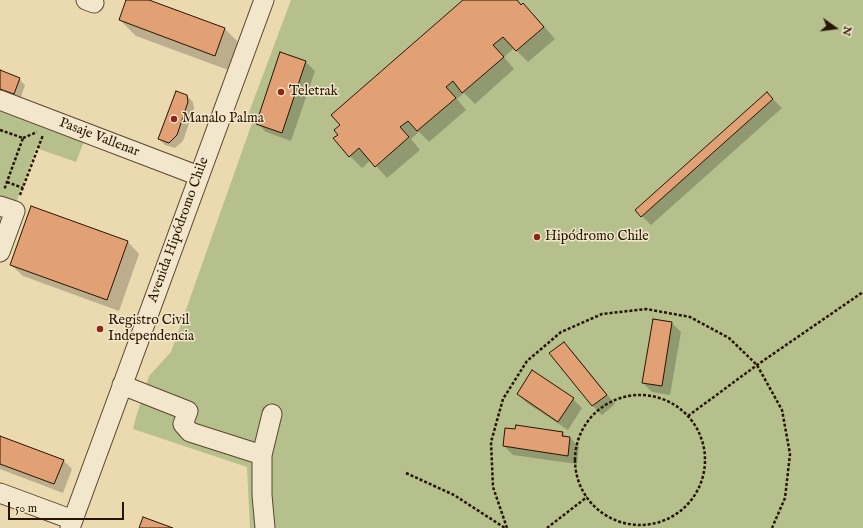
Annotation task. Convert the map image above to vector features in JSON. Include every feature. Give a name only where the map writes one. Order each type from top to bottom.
[{"type":"street","name":"Avenida Hipódromo Chile","points":[[71,524],[264,0]]},
{"type":"street","name":"Pasaje Vallenar","points":[[0,100],[47,124],[199,176]]},
{"type":"street","points":[[0,252],[8,208]]},
{"type":"street","points":[[122,386],[188,411],[183,424],[190,432],[262,455]]},
{"type":"street","points":[[265,528],[262,495],[262,455],[272,414]]},
{"type":"street","points":[[0,494],[71,524]]},
{"type":"path","points":[[0,189],[4,190],[23,138],[47,124]]},
{"type":"path","points":[[8,208],[23,188],[47,124]]},
{"type":"path","points":[[0,130],[23,138]]},
{"type":"path","points":[[7,182],[23,188]]},
{"type":"path","points":[[688,416],[757,365],[863,292]]},
{"type":"path","points":[[506,528],[492,487],[491,442],[503,399],[527,361],[561,332],[602,314],[646,309],[690,318],[729,338],[757,365],[782,410],[790,454],[785,498],[772,528]]},
{"type":"path","points":[[643,394],[662,398],[679,407],[693,420],[702,438],[706,457],[704,476],[696,494],[683,509],[667,520],[648,525],[628,524],[610,518],[594,506],[587,497],[582,490],[576,472],[575,452],[580,433],[591,417],[606,404],[624,396],[643,394]]},
{"type":"path","points":[[406,473],[454,495],[506,528]]},
{"type":"path","points":[[547,528],[587,497]]},
{"type":"green space","name":"Hipódromo Chile","points":[[291,0],[863,0],[863,528],[250,528],[247,467],[133,429],[149,376],[171,352],[252,123],[248,115]]},
{"type":"green space","points":[[0,107],[85,139],[76,162],[36,148],[0,247]]},
{"type":"building","points":[[126,0],[149,0],[225,28],[215,56],[119,20]]},
{"type":"building","points":[[463,0],[517,0],[521,5],[523,3],[544,27],[516,51],[503,37],[493,45],[504,57],[462,93],[453,81],[446,87],[456,98],[417,131],[408,121],[400,127],[409,137],[375,167],[359,148],[349,157],[333,138],[338,135],[334,130],[340,125],[331,115]]},
{"type":"building","name":"Teletrak","points":[[280,52],[306,61],[282,133],[256,124]]},
{"type":"building","points":[[0,70],[20,78],[14,94],[0,89]]},
{"type":"building","name":"Manalo Palma","points":[[176,91],[187,95],[188,102],[177,135],[169,143],[158,139]]},
{"type":"building","points":[[767,92],[773,99],[641,217],[635,210]]},
{"type":"building","points":[[31,206],[128,241],[107,300],[10,265]]},
{"type":"building","points":[[653,319],[672,322],[662,386],[642,383]]},
{"type":"building","points":[[564,342],[607,395],[592,406],[549,353]]},
{"type":"building","points":[[532,370],[574,398],[558,422],[517,394]]},
{"type":"building","points":[[516,425],[563,432],[562,436],[570,437],[568,456],[503,446],[505,428],[515,429]]},
{"type":"building","points":[[0,436],[64,460],[54,484],[0,464]]},
{"type":"building","points":[[143,517],[173,528],[139,528]]},
{"type":"place","name":"Teletrak","points":[[281,92]]},
{"type":"place","name":"Manalo Palma","points":[[174,119]]},
{"type":"place","name":"Hipódromo Chile","points":[[537,237]]},
{"type":"place","name":"Registro Civil Independencia","points":[[100,329]]}]
